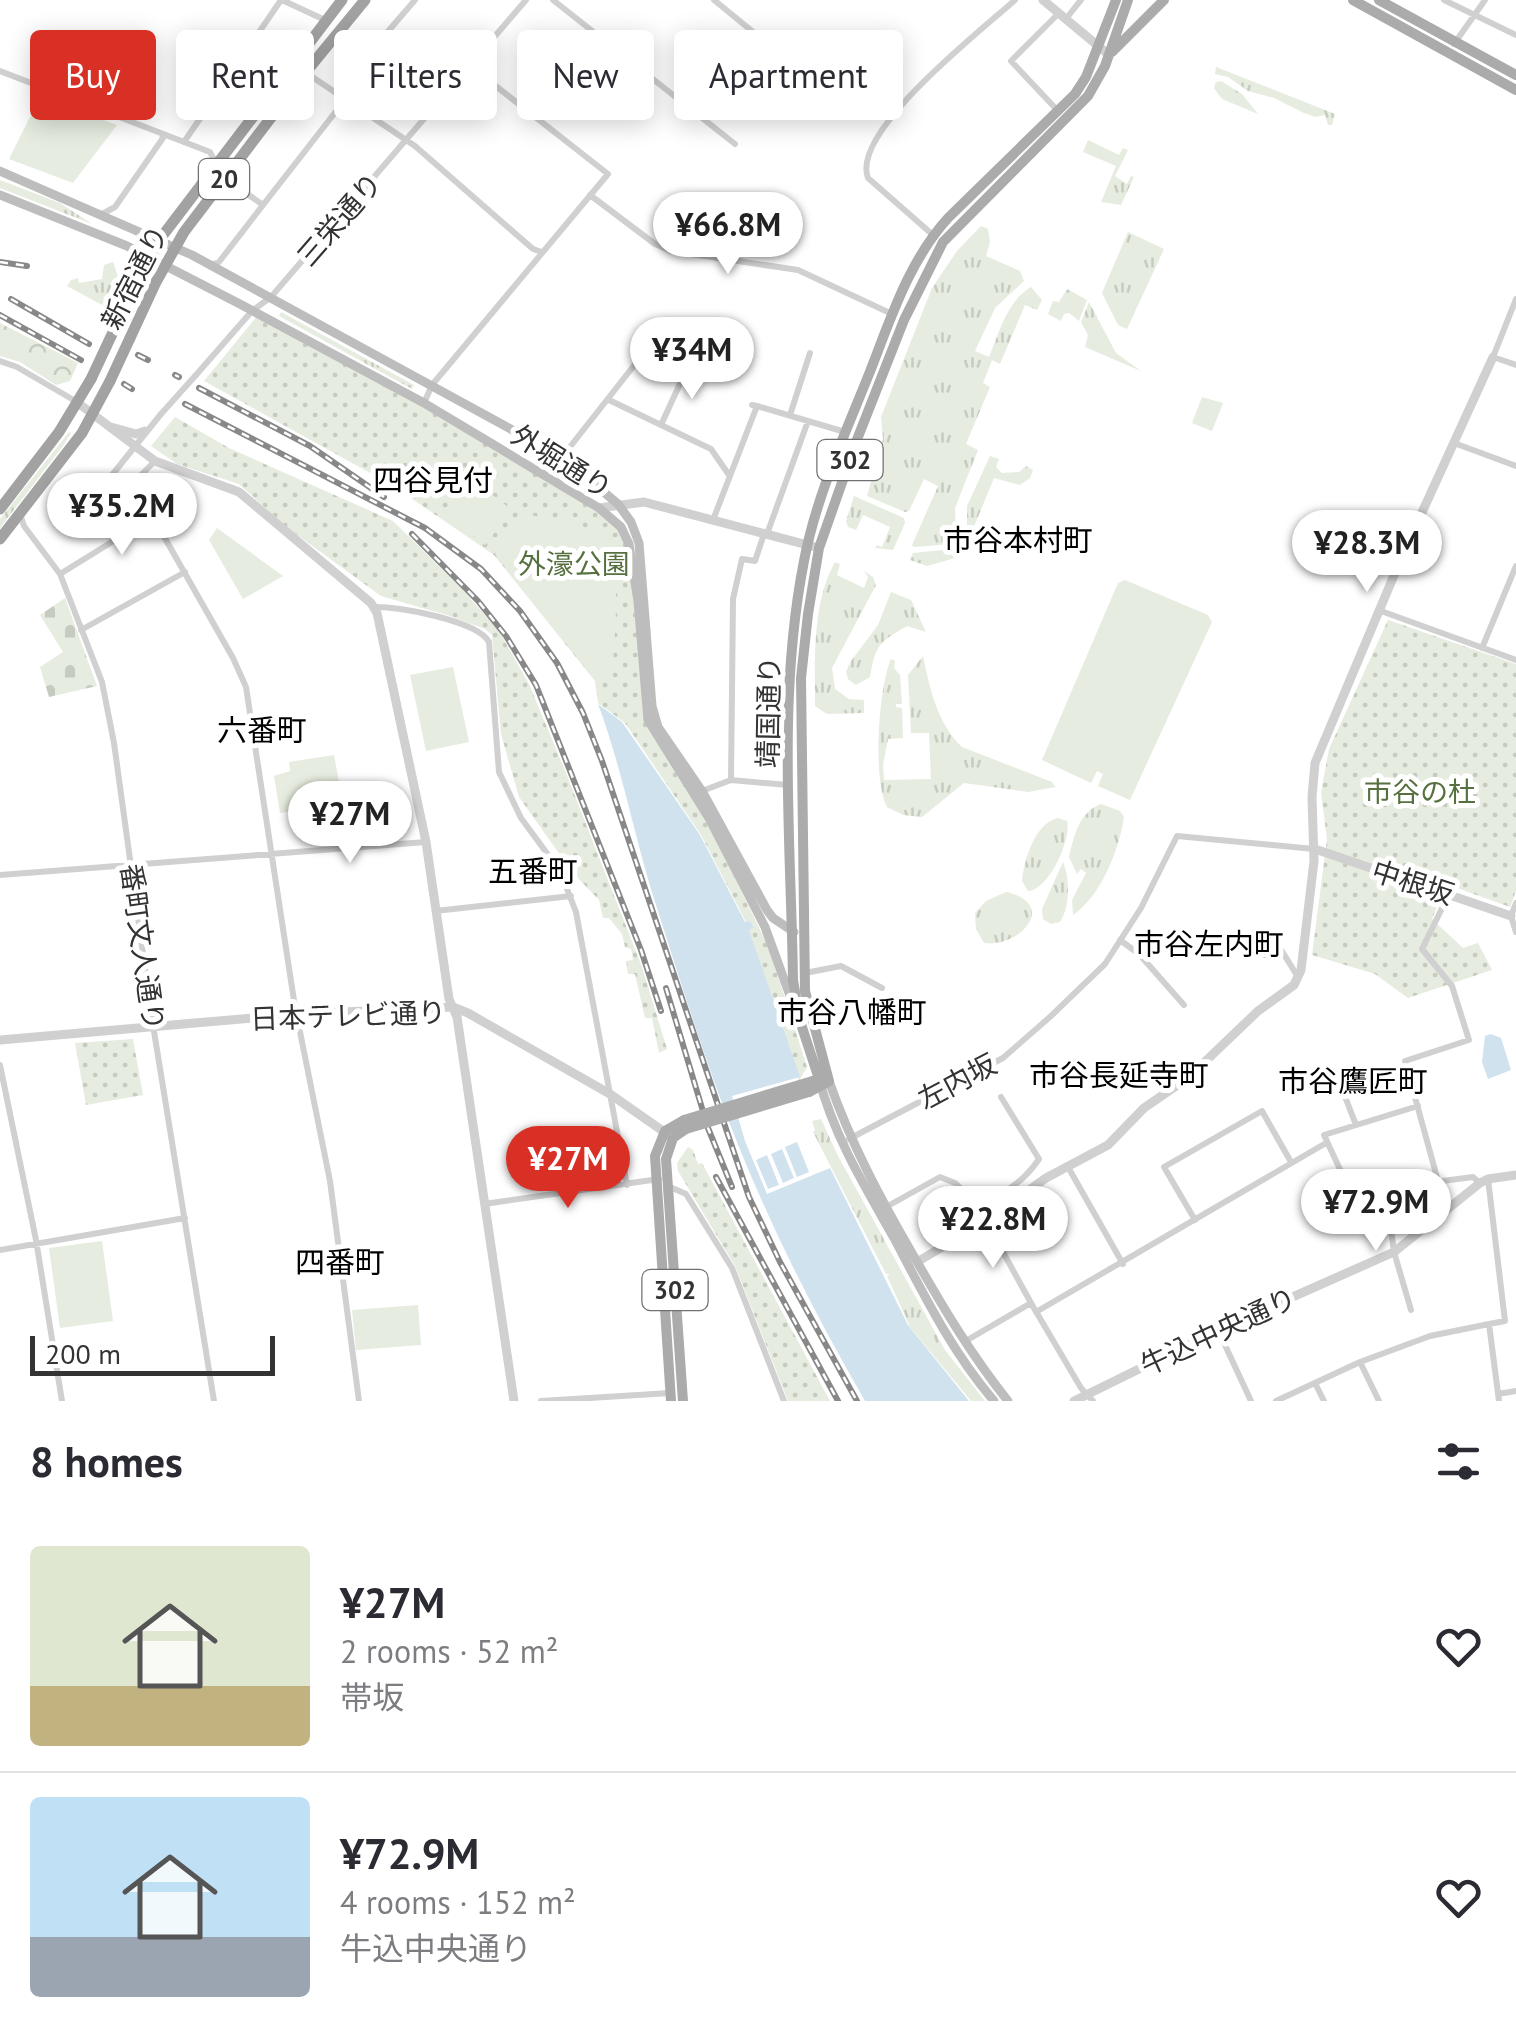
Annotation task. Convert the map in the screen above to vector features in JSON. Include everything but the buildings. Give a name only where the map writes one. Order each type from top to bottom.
[{"type":"highway","name":"新宿通り","points":[[314,35],[342,0]]},
{"type":"highway","name":"新宿通り","points":[[314,61],[365,0]]},
{"type":"highway","name":"新宿通り","points":[[0,508],[78,403],[149,257],[249,120]]},
{"type":"highway","name":"新宿通り","points":[[0,538],[93,415],[176,247],[269,120]]},
{"type":"main road","name":"302","points":[[1110,55],[1164,0]]},
{"type":"main road","name":"靖国通り","points":[[817,1085],[805,973],[801,678],[813,546],[931,262],[943,242],[1088,96],[1110,55],[1123,2]]},
{"type":"main road","name":"靖国通り","points":[[817,1085],[793,980],[789,675],[794,611],[846,433],[892,314],[933,234],[1060,113],[1080,87],[1123,2]]},
{"type":"main road","points":[[1123,2],[1122,27],[1127,32]]},
{"type":"main road","points":[[1359,2],[1516,90]]},
{"type":"main road","points":[[1387,4],[1516,75]]},
{"type":"main road","points":[[1098,47],[1142,21]]},
{"type":"main road","name":"外堀通り","points":[[0,171],[176,247],[272,297],[562,456],[618,504],[639,543],[652,706],[658,726],[702,791],[767,910],[805,944]]},
{"type":"main road","name":"外堀通り","points":[[0,195],[149,257],[252,311],[424,403],[599,508],[621,527],[629,544],[638,600],[648,720],[709,818],[765,927],[800,1021]]},
{"type":"main road","points":[[677,1130],[817,1085],[949,1339],[994,1401]]},
{"type":"main road","name":"302","points":[[677,1130],[655,1156],[662,1178],[684,1401]]},
{"type":"main road","points":[[846,1140],[963,1342],[1008,1401]]},
{"type":"main road","name":"302","points":[[662,1178],[671,1397]]},
{"type":"street","points":[[184,142],[281,0],[326,20]]},
{"type":"street","points":[[389,30],[415,0]]},
{"type":"street","name":"三栄通り","points":[[497,33],[526,0]]},
{"type":"street","points":[[552,0],[735,144]]},
{"type":"street","points":[[714,0],[751,30]]},
{"type":"street","points":[[933,234],[868,178],[866,154],[908,95],[1015,0]]},
{"type":"street","points":[[1043,0],[1110,55]]},
{"type":"street","points":[[1060,113],[1010,62],[1082,0]]},
{"type":"street","points":[[1444,0],[1516,35]]},
{"type":"street","points":[[1449,53],[1485,0]]},
{"type":"street","points":[[0,71],[210,152],[216,163]]},
{"type":"street","points":[[424,403],[432,385],[608,174],[497,87]]},
{"type":"street","points":[[210,265],[219,262],[334,111]]},
{"type":"street","points":[[374,120],[407,140],[533,249],[542,252]]},
{"type":"street","name":"三栄通り","points":[[133,446],[252,311],[272,297],[423,120]]},
{"type":"street","points":[[102,214],[115,207],[163,138],[162,134]]},
{"type":"street","points":[[225,178],[263,204]]},
{"type":"street","points":[[590,195],[663,248],[798,270],[892,314]]},
{"type":"street","points":[[917,1262],[1046,1178],[1108,1145],[1144,1108],[1189,1076],[1258,1011],[1286,994],[1298,978],[1315,849],[1312,787],[1316,763],[1516,300]]},
{"type":"street","points":[[562,456],[646,349],[689,352]]},
{"type":"street","points":[[790,416],[810,353]]},
{"type":"street","points":[[1493,357],[1516,365]]},
{"type":"street","points":[[0,361],[17,366],[78,403],[155,461],[240,492],[374,607],[426,842],[452,1008],[457,1017],[514,1401]]},
{"type":"street","points":[[661,425],[689,364]]},
{"type":"street","points":[[609,400],[710,449],[729,475]]},
{"type":"street","points":[[713,520],[754,405],[846,433]]},
{"type":"street","points":[[732,780],[733,599],[742,559],[755,561],[808,421]]},
{"type":"street","points":[[108,427],[136,434],[145,431]]},
{"type":"street","points":[[1454,443],[1516,466]]},
{"type":"street","points":[[133,446],[113,472],[116,483],[133,483],[155,461]]},
{"type":"street","points":[[124,486],[185,572],[246,687],[298,1014],[335,1213],[359,1401]]},
{"type":"street","points":[[599,508],[644,502],[813,546]]},
{"type":"street","name":"番町文人通り","points":[[21,511],[24,526],[60,574],[105,698],[214,1401]]},
{"type":"street","points":[[60,574],[149,519]]},
{"type":"street","points":[[1482,648],[1516,566]]},
{"type":"street","points":[[81,630],[185,572]]},
{"type":"street","points":[[374,607],[411,610],[486,636],[499,772],[520,818],[560,871],[571,896],[582,936],[626,1184]]},
{"type":"street","points":[[1381,611],[1516,660]]},
{"type":"street","points":[[702,791],[732,780],[790,785]]},
{"type":"street","name":"左内坂","points":[[846,1140],[1002,1058],[1105,964],[1158,877],[1177,836],[1315,849]]},
{"type":"street","points":[[0,875],[426,842]]},
{"type":"street","name":"中根坂","points":[[1315,849],[1513,917]]},
{"type":"street","points":[[1438,1181],[1405,1061],[1469,1040],[1452,986],[1422,949],[1449,894]]},
{"type":"street","points":[[436,911],[571,896]]},
{"type":"street","points":[[1516,903],[1516,932]]},
{"type":"street","points":[[1120,940],[1140,954],[1184,1005]]},
{"type":"street","points":[[1265,955],[1280,948],[1298,978]]},
{"type":"street","points":[[805,973],[841,966],[882,988]]},
{"type":"street","name":"日本テレビ通り","points":[[0,1040],[298,1014],[452,1008],[468,1013],[677,1130]]},
{"type":"street","points":[[0,1065],[62,1401]]},
{"type":"street","points":[[1145,1076],[1150,1070],[1167,1092]]},
{"type":"street","points":[[1344,1094],[1356,1124]]},
{"type":"street","points":[[886,1207],[940,1177],[956,1183],[974,1201],[988,1201],[1028,1176],[1039,1159],[1001,1097]]},
{"type":"street","points":[[1418,1106],[1324,1135],[1352,1193],[1516,1175]]},
{"type":"street","points":[[1195,1220],[1164,1167],[1262,1111],[1291,1162]]},
{"type":"street","points":[[1036,1312],[1326,1143]]},
{"type":"street","points":[[1068,1167],[1123,1264]]},
{"type":"street","points":[[482,1204],[662,1178],[670,1188],[686,1194],[732,1268],[784,1401]]},
{"type":"street","points":[[1276,1401],[1360,1362],[1434,1334],[1505,1322],[1484,1181]]},
{"type":"street","name":"牛込中央通り","points":[[1074,1401],[1090,1397],[1218,1330],[1394,1252],[1484,1181]]},
{"type":"street","points":[[1386,1189],[1394,1252],[1411,1310]]},
{"type":"street","points":[[0,1250],[185,1218]]},
{"type":"street","points":[[986,1220],[1036,1312],[1090,1397]]},
{"type":"street","points":[[963,1342],[1031,1303]]},
{"type":"street","points":[[1489,1324],[1499,1397],[1516,1392]]},
{"type":"street","points":[[1218,1330],[1251,1401]]},
{"type":"street","points":[[1360,1362],[1379,1401]]},
{"type":"street","points":[[1315,1383],[1324,1401]]},
{"type":"street","points":[[542,1401],[671,1397]]},
{"type":"green space","points":[[1216,67],[1335,114],[1332,125],[1328,125],[1325,115],[1316,117],[1248,91],[1228,77],[1215,74]]},
{"type":"green space","points":[[1221,81],[1242,94],[1258,114],[1222,99],[1214,88]]},
{"type":"green space","points":[[30,117],[103,120],[117,125],[73,183],[9,159]]},
{"type":"green space","points":[[1088,140],[1119,155],[1123,148],[1128,150],[1115,176],[1127,184],[1134,177],[1121,205],[1101,202],[1116,166],[1083,152]]},
{"type":"green space","points":[[0,180],[60,203],[92,224],[0,188]]},
{"type":"green space","points":[[981,226],[988,229],[986,256],[1020,271],[1024,281],[995,308],[975,351],[989,357],[1005,318],[1023,293],[1031,287],[1042,300],[1037,310],[1025,305],[1000,364],[992,360],[983,383],[990,387],[966,444],[978,450],[955,508],[956,533],[952,534],[952,544],[914,547],[938,486],[924,479],[905,512],[867,496],[883,439],[881,417],[932,288],[957,251]]},
{"type":"green space","points":[[1128,232],[1164,249],[1127,329],[1118,325],[1102,293]]},
{"type":"green space","points":[[113,262],[119,279],[104,306],[67,286],[78,278],[79,283],[102,279],[104,265]]},
{"type":"green space","points":[[1067,289],[1087,300],[1079,321],[1069,313],[1061,321],[1048,314],[1053,301],[1059,302]]},
{"type":"green space","points":[[1089,302],[1116,353],[1141,371],[1085,347],[1088,335],[1081,322]]},
{"type":"green space","points":[[281,312],[414,385],[412,389],[279,316]]},
{"type":"green space","name":"外濠公園","points":[[258,315],[424,403],[613,522],[629,544],[645,722],[697,801],[769,948],[807,1067],[799,1081],[749,930],[754,926],[746,922],[701,835],[625,723],[598,703],[595,681],[494,555],[392,485],[204,381]]},
{"type":"green space","points":[[0,323],[78,363],[70,381],[56,385],[20,362],[0,356]]},
{"type":"green space","points":[[1202,397],[1223,403],[1212,431],[1192,423]]},
{"type":"green space","name":"外濠公園","points":[[175,417],[229,448],[393,521],[499,631],[529,684],[566,773],[642,967],[667,1049],[659,1053],[652,1018],[645,1018],[635,974],[628,974],[626,961],[633,960],[631,949],[625,947],[622,934],[609,918],[603,918],[599,900],[573,873],[519,797],[501,734],[492,635],[450,616],[381,596],[285,526],[239,484],[177,464],[151,446]]},
{"type":"green space","points":[[69,432],[63,446],[0,528],[0,519]]},
{"type":"green space","points":[[990,456],[999,459],[996,467],[1002,473],[1019,472],[1026,466],[1033,470],[1020,485],[994,478],[973,529],[967,530],[967,506]]},
{"type":"green space","points":[[476,482],[512,510],[485,545],[449,517]]},
{"type":"green space","points":[[854,496],[904,518],[893,550],[875,548],[882,547],[890,527],[863,515],[856,530],[848,527],[846,521]]},
{"type":"green space","points":[[525,514],[585,527],[601,535],[608,544],[616,597],[613,667],[595,680],[495,554]]},
{"type":"green space","points":[[217,528],[283,576],[243,599],[209,540]]},
{"type":"green space","points":[[953,549],[955,558],[927,566],[910,560],[913,553]]},
{"type":"green space","points":[[835,562],[840,564],[837,575],[864,588],[868,577],[864,571],[876,585],[832,668],[835,689],[849,699],[864,700],[864,713],[827,714],[815,706],[819,613]]},
{"type":"green space","points":[[1125,580],[1208,615],[1212,622],[1130,800],[1098,786],[1103,774],[1097,771],[1091,783],[1042,760],[1118,583]]},
{"type":"green space","points":[[891,592],[911,600],[926,632],[907,626],[890,636],[877,651],[870,677],[856,685],[846,672],[878,625]]},
{"type":"green space","points":[[65,598],[97,686],[49,697],[40,667],[63,652],[40,615]]},
{"type":"green space","name":"市谷の杜","points":[[1388,620],[1516,664],[1516,891],[1510,907],[1446,884],[1432,919],[1463,948],[1478,943],[1492,970],[1408,998],[1375,974],[1312,955],[1327,839],[1321,793],[1329,749]]},
{"type":"green space","points":[[923,656],[941,716],[962,747],[1052,782],[1055,787],[1029,792],[964,783],[922,817],[903,815],[887,807],[880,776],[879,733],[891,659],[900,675],[902,704],[896,707],[902,708],[903,738],[888,739],[884,780],[931,779],[929,733],[911,733],[908,675]]},
{"type":"green space","points":[[453,667],[469,742],[426,751],[410,675]]},
{"type":"green space","points":[[334,755],[343,804],[280,813],[274,776],[290,771],[289,762]]},
{"type":"green space","points":[[1101,804],[1120,811],[1124,817],[1122,830],[1100,884],[1073,915],[1072,900],[1086,873],[1081,869],[1077,874],[1069,857],[1071,849],[1087,813]]},
{"type":"green space","points":[[1058,818],[1067,821],[1068,829],[1062,850],[1044,882],[1028,891],[1022,881],[1032,844],[1043,827]]},
{"type":"green space","points":[[1063,862],[1068,884],[1066,909],[1060,922],[1051,924],[1043,919],[1042,909]]},
{"type":"green space","points":[[1006,892],[1022,898],[1032,915],[1021,932],[1010,939],[984,943],[976,929],[975,913],[986,901]]},
{"type":"green space","points":[[133,1039],[143,1095],[86,1105],[75,1043]]},
{"type":"green space","points":[[821,1119],[945,1350],[985,1401],[971,1401],[910,1327],[887,1276],[890,1274],[886,1274],[813,1132],[812,1121]]},
{"type":"green space","points":[[688,1147],[698,1164],[702,1163],[830,1401],[788,1401],[735,1266],[678,1171],[677,1163]]},
{"type":"green space","points":[[102,1241],[113,1321],[60,1328],[49,1248]]},
{"type":"green space","points":[[418,1305],[421,1345],[356,1350],[352,1310]]},
{"type":"water","points":[[598,704],[622,722],[700,835],[745,922],[750,921],[754,927],[749,930],[800,1077],[732,1096],[767,1194],[830,1168],[908,1325],[969,1401],[865,1401],[827,1333],[774,1227],[718,1092],[655,902]]},
{"type":"water","points":[[1485,1036],[1501,1038],[1511,1070],[1488,1079],[1482,1062]]},
{"type":"water","points":[[797,1142],[809,1172],[797,1177],[785,1147]]},
{"type":"water","points":[[782,1149],[794,1178],[783,1183],[771,1154]]},
{"type":"water","points":[[767,1155],[779,1185],[768,1189],[756,1160]]},
{"type":"railway","points":[[0,262],[27,266]]},
{"type":"railway","points":[[11,299],[89,344]]},
{"type":"railway","points":[[0,315],[81,360]]},
{"type":"railway","points":[[138,355],[148,360]]},
{"type":"railway","points":[[175,375],[179,377]]},
{"type":"railway","points":[[124,384],[132,389]]},
{"type":"railway","points":[[199,388],[310,446],[384,497]]},
{"type":"railway","points":[[185,404],[425,528],[481,569],[520,611],[557,663],[602,761],[749,1197],[780,1262],[857,1401]]},
{"type":"railway","points":[[412,534],[478,601],[506,636],[536,685],[641,950],[661,1011]]},
{"type":"railway","points":[[666,988],[708,1128],[732,1187]]},
{"type":"railway","points":[[716,1177],[838,1401]]},
{"type":"district","name":"四谷見付","points":[[433,479]]},
{"type":"district","name":"市谷本村町","points":[[1018,539]]},
{"type":"district","name":"六番町","points":[[262,729]]},
{"type":"district","name":"五番町","points":[[533,870]]},
{"type":"district","name":"市谷左内町","points":[[1209,943]]},
{"type":"district","name":"市谷八幡町","points":[[852,1011]]},
{"type":"district","name":"市谷長延寺町","points":[[1119,1074]]},
{"type":"district","name":"市谷鷹匠町","points":[[1353,1080]]},
{"type":"district","name":"四番町","points":[[340,1261]]}]
